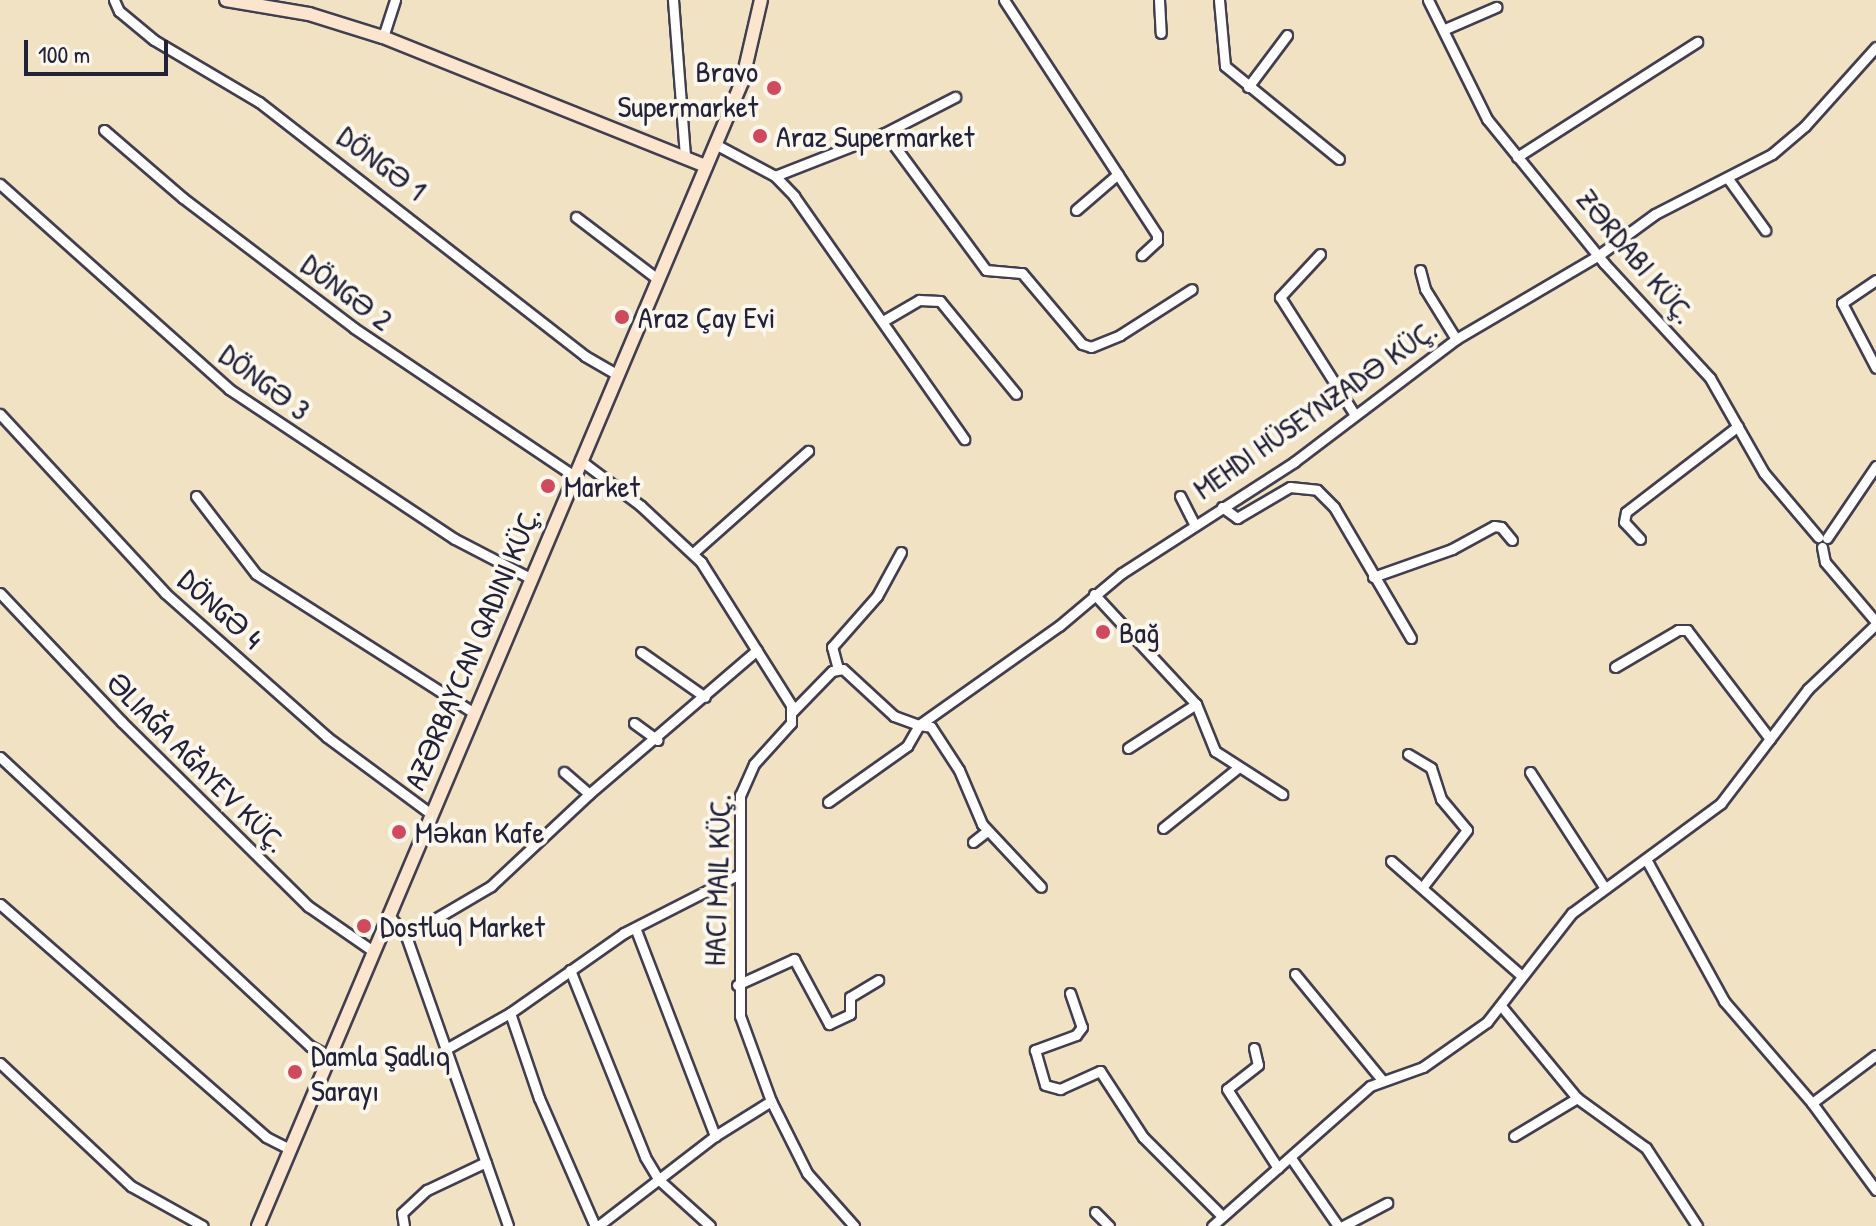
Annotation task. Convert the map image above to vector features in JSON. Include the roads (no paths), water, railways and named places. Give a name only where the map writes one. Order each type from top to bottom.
[{"type":"main road","points":[[226,0],[309,14],[383,37],[706,166]]},
{"type":"main road","points":[[258,1226],[748,66],[761,0]]},
{"type":"street","name":"DÖNGƏ 1","points":[[114,0],[119,11],[154,40],[259,102],[585,356],[616,374]]},
{"type":"street","points":[[383,37],[395,0]]},
{"type":"street","points":[[673,0],[685,157]]},
{"type":"street","points":[[1004,0],[1157,235],[1157,241],[1142,255]]},
{"type":"street","points":[[1159,0],[1161,33]]},
{"type":"street","points":[[1219,0],[1221,57],[1248,87],[1339,159]]},
{"type":"street","name":"ZƏRDABI KÜÇ.","points":[[1428,0],[1445,29],[1476,101],[1517,157],[1599,255],[1710,378],[1764,473],[1822,541],[1825,562],[1876,623]]},
{"type":"street","points":[[1445,29],[1496,7]]},
{"type":"street","points":[[1248,87],[1287,35]]},
{"type":"street","points":[[1517,157],[1697,42]]},
{"type":"street","name":"MEHDI HÜSEYNZADƏ KÜÇ.","points":[[828,802],[907,746],[919,725],[1059,626],[1094,594],[1194,524],[1294,462],[1456,339],[1599,255],[1655,214],[1729,180],[1789,141],[1876,47]]},
{"type":"street","points":[[775,176],[885,133],[955,97]]},
{"type":"street","name":"DÖNGƏ 2","points":[[104,130],[183,198],[354,328],[573,475]]},
{"type":"street","points":[[885,133],[986,270],[1022,273],[1082,344],[1101,345],[1192,289]]},
{"type":"street","points":[[715,144],[775,176],[883,321],[964,439]]},
{"type":"street","points":[[1076,210],[1118,174]]},
{"type":"street","points":[[1729,180],[1765,230]]},
{"type":"street","name":"DÖNGƏ 3","points":[[0,184],[229,389],[442,531],[530,578]]},
{"type":"street","points":[[576,217],[656,278]]},
{"type":"street","points":[[1320,254],[1280,297],[1355,415]]},
{"type":"street","points":[[1420,270],[1425,289],[1456,339]]},
{"type":"street","points":[[1876,280],[1842,303],[1876,368]]},
{"type":"street","points":[[883,321],[919,300],[940,301],[1016,394]]},
{"type":"street","name":"DÖNGƏ 4","points":[[0,414],[165,593],[327,737],[431,814]]},
{"type":"street","points":[[1640,539],[1624,522],[1626,512],[1738,426]]},
{"type":"street","points":[[693,553],[808,451]]},
{"type":"street","points":[[580,460],[693,553],[757,650],[792,712]]},
{"type":"street","points":[[1822,541],[1876,466]]},
{"type":"street","points":[[1222,507],[1241,517],[1290,487],[1313,487],[1334,507],[1411,638]]},
{"type":"street","points":[[196,496],[256,574],[473,712]]},
{"type":"street","points":[[1180,496],[1194,524]]},
{"type":"street","points":[[1373,577],[1452,549],[1494,526],[1503,528],[1512,540]]},
{"type":"street","points":[[838,669],[832,647],[877,596],[901,552]]},
{"type":"street","name":"ƏLIAĞA AĞAYEV KÜÇ.","points":[[0,593],[308,906],[373,951]]},
{"type":"street","points":[[1094,594],[1196,704],[1211,746],[1282,794]]},
{"type":"street","points":[[1212,1226],[1359,1094],[1382,1080],[1436,1060],[1502,1007],[1558,929],[1604,887],[1721,803],[1808,689],[1876,623]]},
{"type":"street","points":[[1615,667],[1678,630],[1687,630],[1770,739]]},
{"type":"street","points":[[406,936],[491,886],[589,794],[657,740],[757,650]]},
{"type":"street","points":[[641,652],[705,697]]},
{"type":"street","points":[[838,669],[792,712],[787,729],[754,764],[742,786],[737,985],[742,1027],[771,1101],[807,1173],[854,1226]]},
{"type":"street","points":[[838,669],[854,675],[894,716],[938,735],[987,831],[1041,887]]},
{"type":"street","points":[[1128,748],[1196,704]]},
{"type":"street","points":[[634,723],[657,740]]},
{"type":"street","points":[[1408,754],[1431,768],[1441,799],[1467,830],[1424,885]]},
{"type":"street","points":[[0,757],[310,1046],[329,1056]]},
{"type":"street","points":[[1163,828],[1239,767]]},
{"type":"street","points":[[564,772],[589,794]]},
{"type":"street","points":[[1530,772],[1604,887]]},
{"type":"street","points":[[973,842],[987,831]]},
{"type":"street","points":[[1646,859],[1724,1001],[1812,1103],[1876,1190]]},
{"type":"street","points":[[1391,861],[1424,885],[1522,976]]},
{"type":"street","points":[[446,1049],[510,1013],[570,970],[636,930],[738,875]]},
{"type":"street","points":[[0,904],[266,1137],[290,1149]]},
{"type":"street","points":[[388,914],[406,936],[508,1226]]},
{"type":"street","points":[[636,930],[715,1136]]},
{"type":"street","points":[[737,985],[794,959],[829,1024],[850,1014],[850,997],[878,980]]},
{"type":"street","points":[[570,970],[645,1157],[658,1179],[710,1226]]},
{"type":"street","points":[[1295,974],[1382,1080]]},
{"type":"street","points":[[1070,993],[1082,1027],[1076,1035],[1035,1050],[1045,1085],[1060,1089],[1100,1071],[1143,1137],[1222,1216]]},
{"type":"street","points":[[1502,1007],[1577,1098],[1641,1142],[1697,1226]]},
{"type":"street","points":[[510,1013],[539,1098],[597,1226],[715,1136],[771,1101]]},
{"type":"street","points":[[1254,1048],[1258,1065],[1227,1089],[1278,1168]]},
{"type":"street","points":[[1812,1103],[1876,1055]]},
{"type":"street","points":[[0,1063],[131,1186],[203,1226]]},
{"type":"street","points":[[1514,1136],[1577,1098]]},
{"type":"street","points":[[1291,1158],[1340,1226],[1387,1203]]},
{"type":"street","points":[[404,1226],[402,1213],[427,1190],[486,1162]]},
{"type":"street","points":[[1095,1212],[1109,1226]]},
{"type":"place","name":"Bravo Supermarket","points":[[774,88]]},
{"type":"place","name":"Araz Supermarket","points":[[760,136]]},
{"type":"place","name":"Araz Çay Evi","points":[[622,317]]},
{"type":"place","name":"Market","points":[[548,486]]},
{"type":"place","name":"Bağ","points":[[1103,632]]},
{"type":"place","name":"Məkan Kafe","points":[[399,832]]},
{"type":"place","name":"Dostluq Market","points":[[364,926]]},
{"type":"place","name":"Damla Şadlıq Sarayı","points":[[295,1072]]}]
